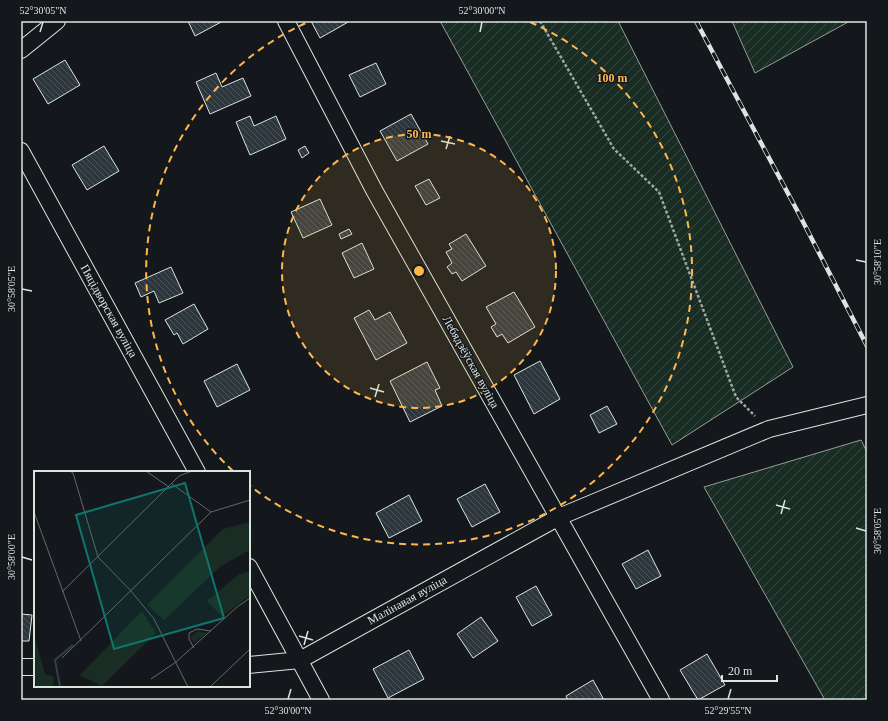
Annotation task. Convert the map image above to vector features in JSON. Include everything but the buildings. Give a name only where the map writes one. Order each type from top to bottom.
[{"type":"street","points":[[21,50],[57,21]]},
{"type":"street","name":"Лебядзёўская вуліца","points":[[286,21],[374,190],[661,700]]},
{"type":"street","name":"Пяцідворская вуліца","points":[[21,151],[196,471]]},
{"type":"street","name":"Малінавая вуліца","points":[[250,665],[300,660],[559,517],[769,429],[867,406]]},
{"type":"street","points":[[250,569],[321,700]]},
{"type":"street","points":[[21,667],[34,667]]},
{"type":"path","points":[[540,21],[614,149],[659,192],[736,397],[769,429]]},
{"type":"green space","points":[[440,21],[618,21],[793,367],[672,445]]},
{"type":"green space","points":[[732,21],[850,21],[755,73]]},
{"type":"green space","points":[[861,440],[867,452],[867,700],[825,700],[704,487]]},
{"type":"railway","points":[[696,21],[799,214],[867,346]]}]
